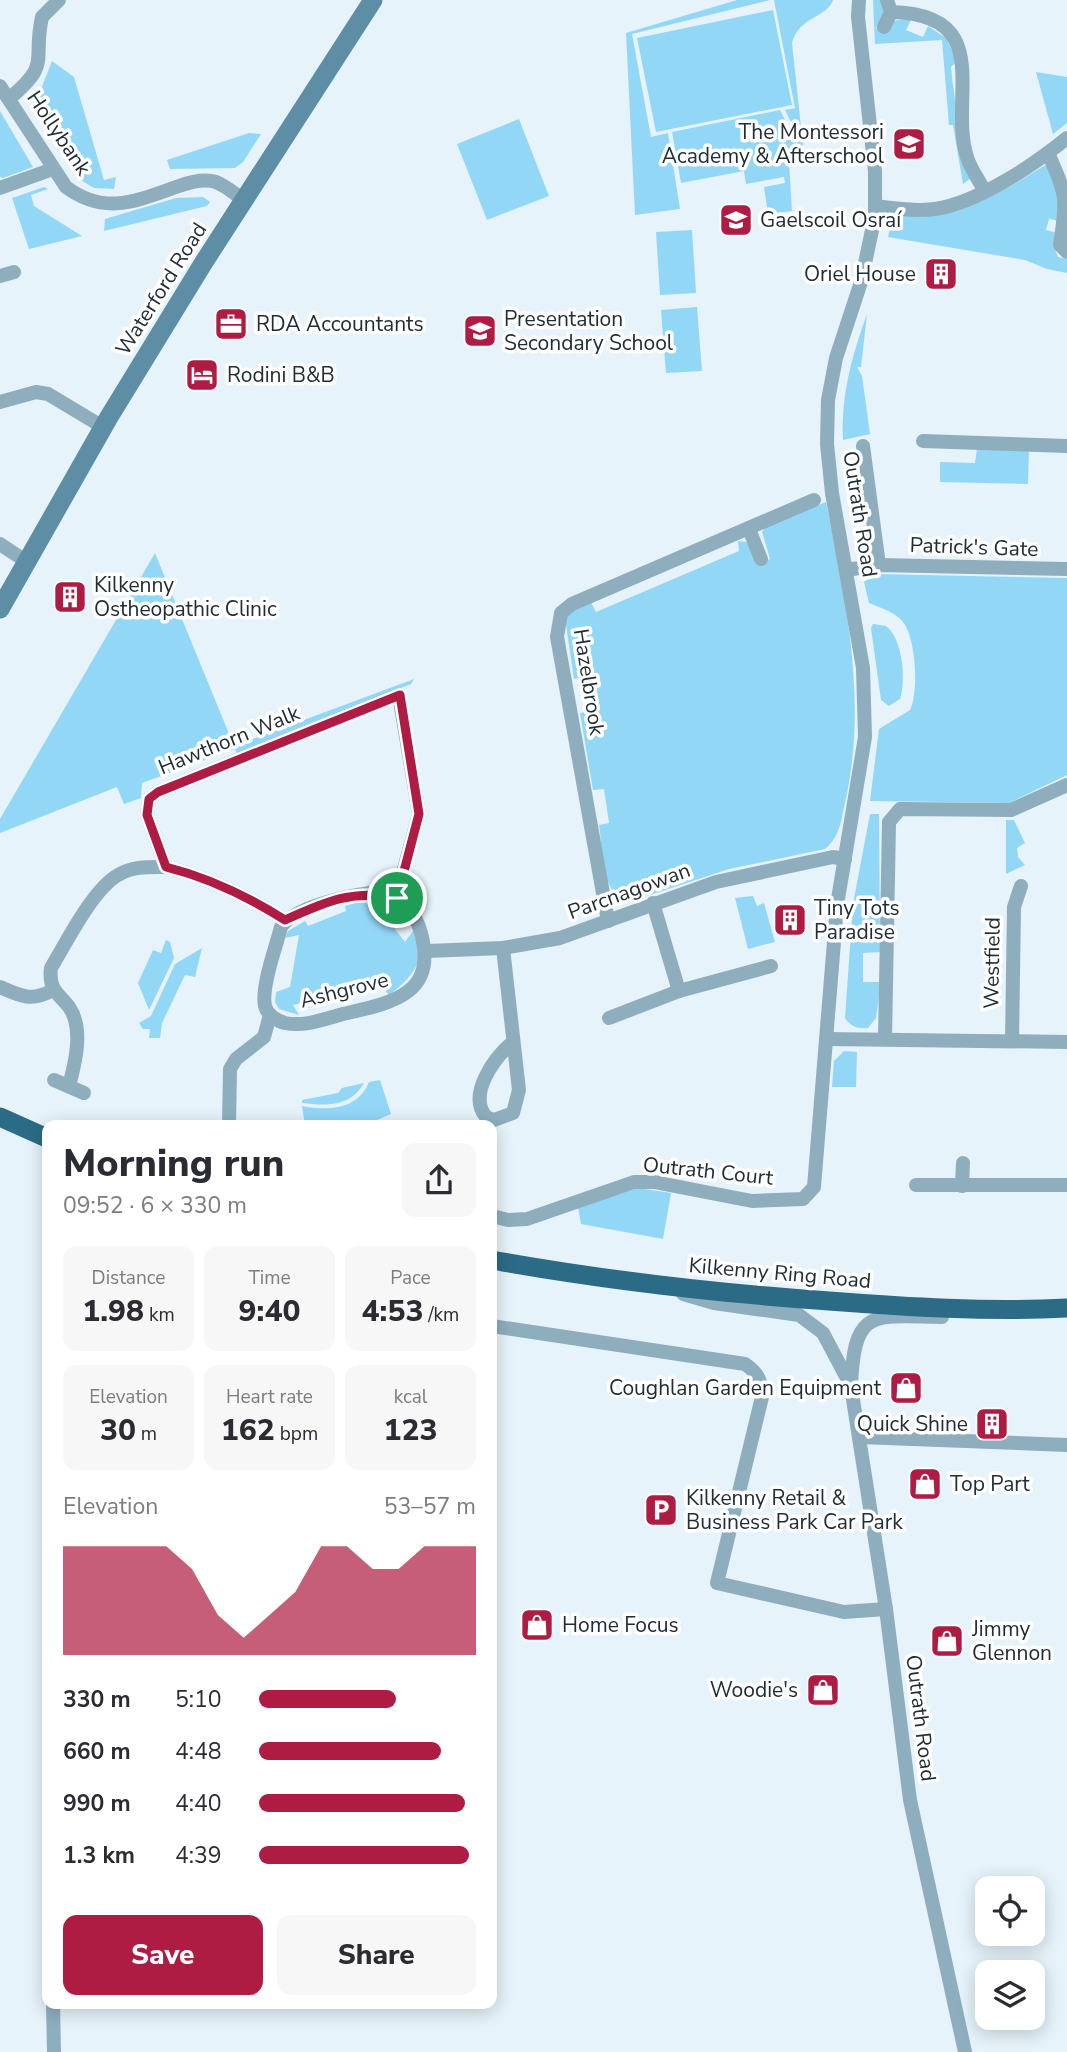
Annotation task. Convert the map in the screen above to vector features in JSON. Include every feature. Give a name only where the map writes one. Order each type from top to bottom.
[{"type":"highway","points":[[0,1117],[42,1136]]},
{"type":"highway","name":"Kilkenny Ring Road","points":[[497,1261],[645,1284],[872,1304],[1013,1309],[1067,1308]]},
{"type":"main road","name":"Waterford Road","points":[[0,609],[103,427],[244,200],[373,0]]},
{"type":"street","points":[[5,92],[33,78],[39,61],[42,17],[59,0]]},
{"type":"street","name":"Outrath Road","points":[[827,1039],[837,905],[860,779],[866,717],[863,668],[832,493],[827,444],[828,400],[836,358],[869,254],[875,206],[875,171],[858,17],[859,0]]},
{"type":"street","points":[[884,27],[889,6],[939,25],[952,36],[963,66],[967,157],[984,190]]},
{"type":"street","name":"Hollybank","points":[[5,92],[53,169],[66,187],[81,198],[99,204],[128,202],[190,182],[206,181],[216,182],[244,200]]},
{"type":"street","points":[[875,206],[934,209],[984,190],[1048,153],[1067,138]]},
{"type":"street","points":[[1048,153],[1061,176],[1066,193],[1067,207],[1060,244],[1067,252]]},
{"type":"street","points":[[0,188],[53,169]]},
{"type":"street","points":[[0,402],[36,392],[48,394],[103,427]]},
{"type":"street","points":[[923,441],[1067,446]]},
{"type":"street","name":"Patrick's Gate","points":[[863,446],[879,565]]},
{"type":"street","name":"Hazelbrook","points":[[608,921],[557,637],[561,612],[572,604],[814,500]]},
{"type":"street","points":[[750,528],[761,559]]},
{"type":"street","points":[[0,544],[27,562]]},
{"type":"street","name":"Patrick's Gate","points":[[846,570],[879,565],[1067,569]]},
{"type":"street","name":"Hawthorn Walk","points":[[166,867],[147,815],[149,799],[158,792],[400,695],[419,814],[397,898]]},
{"type":"street","points":[[885,1040],[889,822],[900,809],[1011,810],[1067,785]]},
{"type":"street","name":"Parcnagowan","points":[[427,951],[503,948],[560,938],[653,903],[754,873],[833,858],[845,859]]},
{"type":"street","points":[[69,1086],[77,1039],[75,1020],[69,1006],[53,990],[49,980],[51,968],[101,889],[117,876],[140,866],[166,867],[202,876],[246,895],[285,920],[355,895],[370,893],[397,898],[419,925],[427,951]]},
{"type":"street","name":"Westfield","points":[[1012,1041],[1014,907],[1021,886]]},
{"type":"street","points":[[653,903],[679,990]]},
{"type":"street","name":"Ashgrove","points":[[285,920],[266,992],[265,1007],[270,1015],[283,1023],[304,1024],[388,1004],[412,989],[425,967],[427,951]]},
{"type":"street","points":[[503,948],[519,1090],[518,1103],[508,1116],[494,1119],[486,1117],[480,1102],[481,1088],[488,1072],[513,1042]]},
{"type":"street","points":[[609,1018],[679,990],[771,966]]},
{"type":"street","points":[[0,987],[26,998],[36,998],[53,990]]},
{"type":"street","points":[[229,1120],[230,1069],[236,1059],[264,1037],[270,1015]]},
{"type":"street","points":[[827,1039],[1067,1042]]},
{"type":"street","name":"Outrath Court","points":[[497,1217],[527,1219],[634,1182],[654,1182],[752,1201],[803,1199],[814,1186],[822,1070],[827,1039]]},
{"type":"street","points":[[54,1080],[84,1093]]},
{"type":"street","points":[[962,1186],[963,1163]]},
{"type":"street","points":[[916,1185],[1067,1185]]},
{"type":"street","name":"Outrath Road","points":[[645,1284],[714,1303],[799,1315],[823,1332],[851,1387]]},
{"type":"street","name":"Outrath Road","points":[[965,2052],[910,1800],[886,1609],[851,1387],[852,1349],[857,1335],[868,1322],[884,1316],[959,1317],[1013,1309]]},
{"type":"street","points":[[497,1327],[745,1364],[755,1371],[762,1383],[762,1397],[717,1583],[844,1612],[886,1609]]},
{"type":"street","points":[[860,1437],[1067,1446]]},
{"type":"street","points":[[53,2009],[54,2052]]},
{"type":"shaded area","points":[[737,0],[770,0],[632,34],[651,137],[668,133],[680,209],[635,215],[626,33]]},
{"type":"shaded area","points":[[774,0],[833,0],[825,11],[801,27],[792,43],[801,127],[792,124],[785,110],[795,108]]},
{"type":"shaded area","points":[[873,0],[883,0],[885,11],[876,28],[886,33],[893,21],[912,18],[906,30],[923,37],[928,26],[946,38],[957,61],[951,67],[952,81],[971,178],[963,184],[953,125],[949,125],[942,40],[875,44]]},
{"type":"shaded area","points":[[773,10],[792,105],[656,132],[637,38]]},
{"type":"shaded area","points":[[52,61],[74,77],[104,180],[116,177],[114,189],[94,188],[82,181],[34,108],[33,97],[41,89]]},
{"type":"shaded area","points":[[1036,72],[1067,77],[1067,123],[1053,134]]},
{"type":"shaded area","points":[[780,110],[789,128],[802,132],[805,162],[789,163],[792,211],[768,214],[764,187],[785,183],[784,177],[746,184],[744,171],[681,183],[672,132]]},
{"type":"shaded area","points":[[0,111],[33,167],[3,178],[0,177]]},
{"type":"shaded area","points":[[519,119],[549,196],[487,220],[457,144]]},
{"type":"shaded area","points":[[249,133],[261,134],[243,162],[235,168],[170,169],[167,160]]},
{"type":"shaded area","points":[[1047,164],[1056,173],[1060,221],[1049,219],[1046,230],[1057,233],[1054,247],[1058,257],[1067,259],[1067,273],[1025,260],[888,237],[893,213],[931,216],[954,210],[1011,186]]},
{"type":"shaded area","points":[[44,187],[48,189],[31,195],[34,206],[82,236],[29,249],[12,198]]},
{"type":"shaded area","points":[[203,197],[210,202],[207,206],[104,231],[105,219],[176,198]]},
{"type":"shaded area","points":[[692,230],[696,293],[660,295],[656,232]]},
{"type":"shaded area","points":[[697,307],[702,371],[666,373],[661,310]]},
{"type":"shaded area","points":[[867,314],[861,367],[857,367],[862,376],[870,434],[843,440],[849,376]]},
{"type":"shaded area","points":[[977,449],[1029,450],[1028,484],[940,482],[940,462],[975,463]]},
{"type":"shaded area","points":[[826,502],[847,614],[854,689],[852,765],[837,834],[825,849],[729,869],[632,901],[622,898],[614,892],[605,871],[599,825],[609,823],[604,789],[593,790],[580,713],[590,711],[584,677],[574,679],[565,618],[570,610],[591,602],[596,612],[739,551],[738,541],[747,542],[757,564],[770,559],[762,532],[767,526]]},
{"type":"shaded area","points":[[155,553],[234,746],[414,679],[411,684],[237,754],[235,749],[142,783],[141,798],[124,804],[117,787],[0,833],[0,819]]},
{"type":"shaded area","points":[[875,574],[1067,578],[1067,775],[1009,803],[870,801],[879,729],[910,710],[915,691],[911,640],[903,622],[892,613],[869,603],[864,582]]},
{"type":"shaded area","points":[[873,624],[886,626],[892,632],[902,661],[903,682],[900,699],[889,706],[881,700],[871,628]]},
{"type":"shaded area","points":[[870,814],[879,814],[880,952],[863,953],[863,982],[881,982],[876,1018],[868,1028],[861,1028],[852,1025],[845,1018],[853,904]]},
{"type":"shaded area","points":[[1006,820],[1014,820],[1025,843],[1017,848],[1018,857],[1025,865],[1006,874]]},
{"type":"shaded area","points":[[753,896],[757,906],[764,903],[775,942],[748,949],[735,898]]},
{"type":"shaded area","points":[[359,902],[395,908],[389,921],[405,942],[413,931],[420,950],[419,959],[411,975],[389,995],[380,985],[293,1005],[299,1015],[279,1009],[275,1002],[276,992],[290,987],[299,935],[285,938],[288,931],[305,921],[308,926],[346,911],[345,906]]},
{"type":"shaded area","points":[[166,940],[170,942],[174,958],[149,1010],[138,983],[153,950],[161,953]]},
{"type":"shaded area","points":[[202,948],[195,977],[185,975],[162,1023],[160,1038],[149,1038],[150,1029],[143,1029],[139,1023],[151,1016],[175,964]]},
{"type":"shaded area","points":[[844,1051],[857,1052],[856,1087],[832,1087],[834,1061]]},
{"type":"shaded area","points":[[380,1080],[391,1114],[377,1120],[304,1120],[302,1106],[331,1108],[350,1103],[364,1091],[369,1082]]},
{"type":"shaded area","points":[[364,1083],[359,1091],[345,1101],[320,1105],[302,1103],[302,1100],[338,1093],[342,1088]]},
{"type":"shaded area","points":[[638,1188],[671,1193],[663,1239],[581,1224],[578,1207]]},
{"type":"place","name":"The Montessori Academy & Afterschool","points":[[909,144]]},
{"type":"place","name":"Gaelscoil Osraí","points":[[736,220]]},
{"type":"place","name":"Oriel House","points":[[941,274]]},
{"type":"place","name":"RDA Accountants","points":[[231,324]]},
{"type":"place","name":"Presentation Secondary School","points":[[480,331]]},
{"type":"place","name":"Rodini B&B","points":[[202,375]]},
{"type":"place","name":"Kilkenny Ostheopathic Clinic","points":[[70,597]]},
{"type":"place","name":"Tiny Tots Paradise","points":[[790,920]]},
{"type":"place","name":"Coughlan Garden Equipment","points":[[906,1388]]},
{"type":"place","name":"Quick Shine","points":[[992,1424]]},
{"type":"place","name":"Top Part","points":[[925,1484]]},
{"type":"place","name":"Kilkenny Retail & Business Park Car Park","points":[[661,1510]]},
{"type":"place","name":"Home Focus","points":[[537,1625]]},
{"type":"place","name":"Jimmy Glennon","points":[[947,1641]]},
{"type":"place","name":"Woodie's","points":[[823,1690]]},
{"type":"route","points":[[400,695],[419,814],[397,898],[370,893],[355,895],[315,906],[285,920],[246,895],[202,876],[166,867],[147,815],[149,799],[158,792],[400,695]]}]
